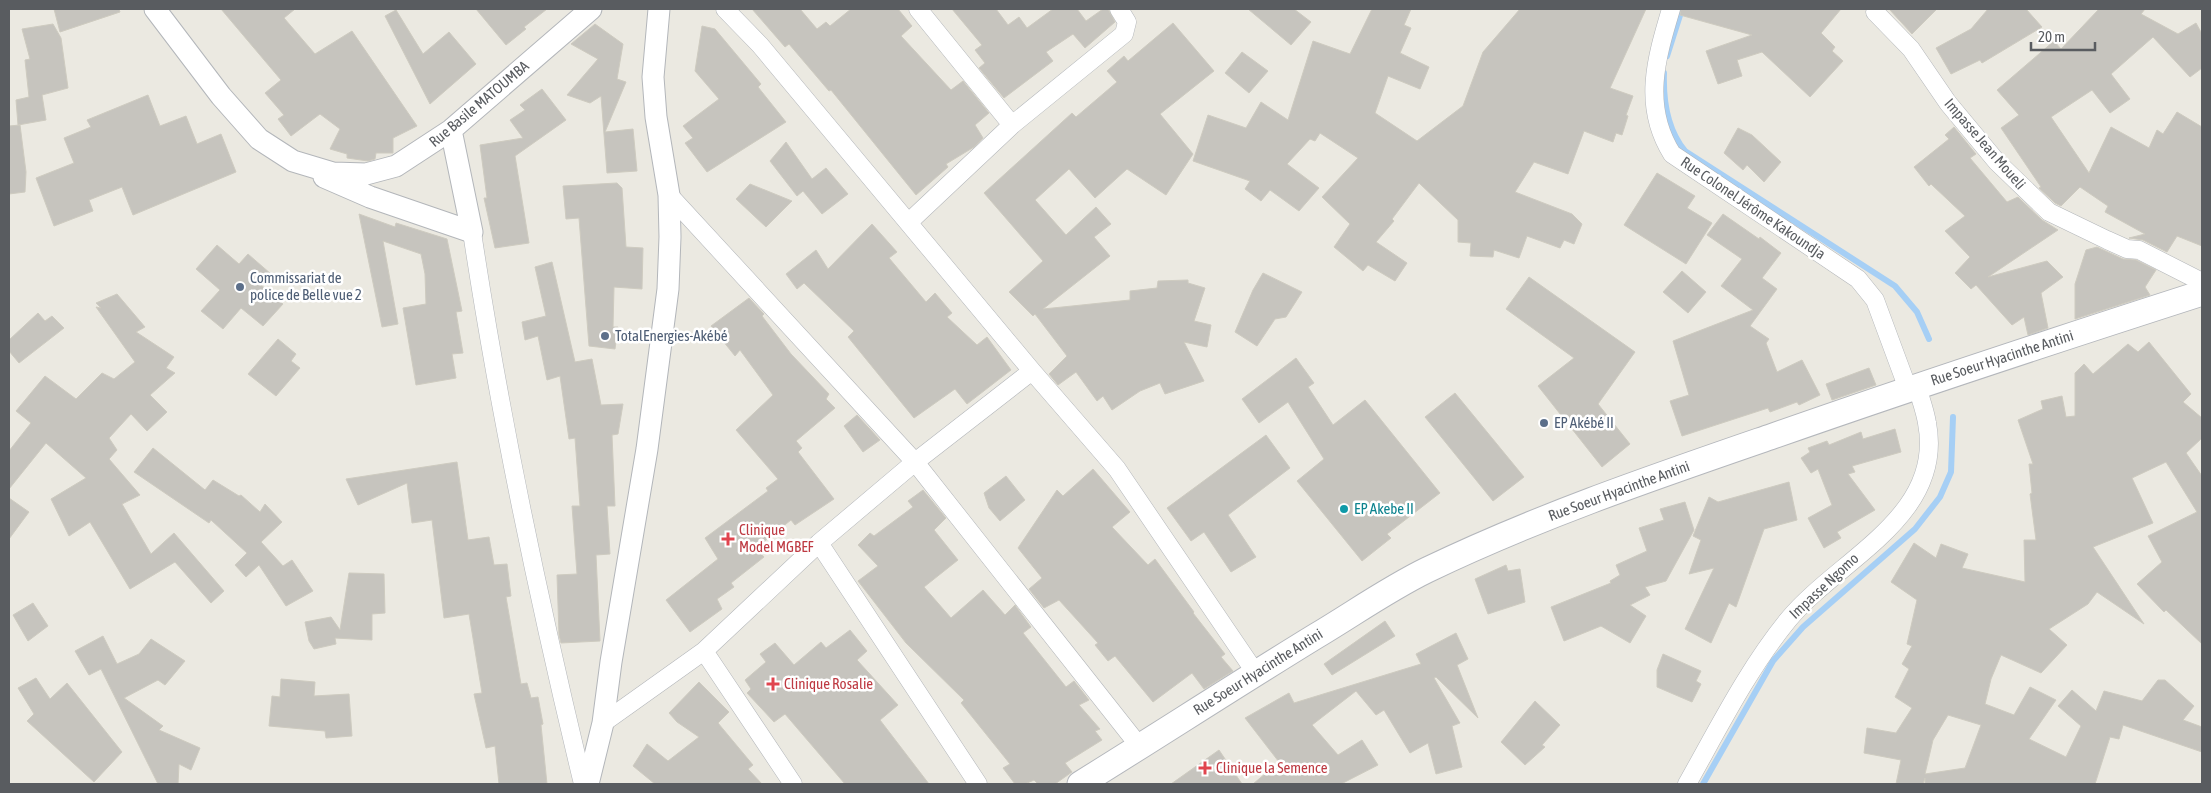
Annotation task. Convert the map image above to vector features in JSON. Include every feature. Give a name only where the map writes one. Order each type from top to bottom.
[{"type":"main road","name":"Rue Soeur Hyacinthe Antini","points":[[1080,784],[1255,672],[1393,588],[1466,552],[1581,504],[1912,388],[2202,293]]},
{"type":"street","name":"Rue Basile MATOUMBA","points":[[155,9],[220,96],[259,139],[292,161],[333,173],[366,174],[396,166],[451,130],[591,9]]},
{"type":"street","points":[[588,784],[603,723],[664,328],[670,237],[669,195],[656,117],[654,77],[659,9]]},
{"type":"street","points":[[725,9],[760,45],[1032,371],[1117,469],[1255,672]]},
{"type":"street","points":[[918,9],[1012,125]]},
{"type":"street","points":[[909,222],[1012,125],[1124,34],[1127,22],[1119,9]]},
{"type":"street","name":"Rue Colonel Jérôme Kakoundja","points":[[1671,9],[1659,50],[1654,77],[1655,98],[1662,137],[1672,154],[1858,279],[1875,300],[1912,388]]},
{"type":"street","name":"Impasse Jean Moueli","points":[[1875,12],[1911,49],[1948,103],[1997,162],[2049,212],[2085,231],[2127,249],[2139,250],[2202,282]]},
{"type":"street","points":[[451,130],[472,232],[487,334],[550,648],[583,784]]},
{"type":"street","points":[[292,161],[331,181],[370,197],[472,232]]},
{"type":"street","points":[[669,195],[915,462],[1140,747]]},
{"type":"street","points":[[603,723],[704,651],[819,543],[915,462],[1032,371]]},
{"type":"street","name":"Impasse Ngomo","points":[[1687,784],[1758,661],[1788,619],[1836,573],[1891,525],[1913,500],[1922,482],[1927,462],[1929,438],[1927,423],[1912,388]]},
{"type":"street","points":[[819,543],[978,784]]},
{"type":"street","points":[[704,651],[793,784]]},
{"type":"building","points":[[54,9],[119,9],[120,12],[60,32]]},
{"type":"building","points":[[221,9],[295,9],[284,18],[315,54],[352,31],[417,126],[393,138],[393,153],[376,153],[375,159],[368,161],[347,158],[347,154],[330,149],[340,129],[320,114],[291,136],[278,119],[284,115],[265,93],[281,80]]},
{"type":"building","points":[[476,9],[547,9],[524,27],[526,29],[506,45]]},
{"type":"building","points":[[752,9],[800,9],[817,29],[826,22],[830,26],[851,9],[898,9],[912,26],[901,36],[951,90],[963,81],[989,113],[975,125],[983,138],[974,147],[946,164],[948,167],[916,195],[831,90],[829,91],[789,44],[785,47]]},
{"type":"building","points":[[952,9],[996,9],[1008,25],[1019,17],[1027,28],[1053,9],[1077,9],[1086,21],[1103,9],[1108,9],[1115,22],[1085,48],[1073,34],[1046,52],[1053,61],[1004,98],[979,68],[985,63],[975,50],[982,45]]},
{"type":"building","points":[[1248,9],[1294,9],[1311,22],[1291,45]]},
{"type":"building","points":[[1372,9],[1411,9],[1404,25],[1411,28],[1400,53],[1429,67],[1420,89],[1388,76],[1375,113],[1417,141],[1463,106],[1483,52],[1520,9],[1646,9],[1610,88],[1633,96],[1626,115],[1628,116],[1622,135],[1616,133],[1613,142],[1584,131],[1568,174],[1534,162],[1515,192],[1572,214],[1582,224],[1574,244],[1564,240],[1560,248],[1527,236],[1519,258],[1494,250],[1493,257],[1470,256],[1471,243],[1458,242],[1458,220],[1419,183],[1392,219],[1394,221],[1376,242],[1407,263],[1395,281],[1368,265],[1363,271],[1334,247],[1350,224],[1322,197],[1358,158],[1320,133],[1315,141],[1310,139],[1287,164],[1319,188],[1299,211],[1270,190],[1261,201],[1245,189],[1250,181],[1193,161],[1208,115],[1246,128],[1261,102],[1288,120],[1313,41],[1350,54]]},
{"type":"building","points":[[1681,9],[1841,9],[1821,33],[1835,47],[1832,51],[1843,61],[1810,97],[1762,52],[1737,60],[1742,76],[1718,84],[1706,51],[1752,35],[1680,15]]},
{"type":"building","points":[[1889,9],[1937,9],[1912,34]]},
{"type":"building","points":[[1988,9],[2026,9],[2042,27],[1982,63],[1980,60],[1951,74],[1936,48],[1971,29]]},
{"type":"building","points":[[2099,9],[2145,9],[2141,14],[2178,34],[2196,23],[2202,34],[2202,68],[2190,77],[2153,37],[2111,74],[2130,99],[2110,113],[2092,90],[2051,117],[2089,173],[2111,127],[2149,148],[2157,130],[2163,134],[2177,112],[2202,127],[2202,246],[2177,236],[2167,252],[2143,240],[2129,238],[2145,234],[2105,212],[2108,206],[2080,187],[2061,206],[2055,203],[2039,188],[2041,187],[2001,128],[2019,115],[1997,90],[2054,41],[2061,49]]},
{"type":"building","points":[[396,10],[423,54],[449,32],[476,64],[430,104],[385,16]]},
{"type":"building","points":[[1173,23],[1214,71],[1160,114],[1193,154],[1166,195],[1127,169],[1095,198],[1069,169],[1035,200],[1066,235],[1096,207],[1111,224],[1094,237],[1110,256],[1043,309],[1130,300],[1130,291],[1157,288],[1158,281],[1188,280],[1188,283],[1205,288],[1194,321],[1211,325],[1207,347],[1184,342],[1204,381],[1165,394],[1160,383],[1140,391],[1112,410],[1103,396],[1097,401],[1076,372],[1058,385],[1049,374],[1067,356],[1035,314],[1033,316],[1009,292],[1043,261],[984,193],[1072,113],[1076,117],[1117,82],[1107,71],[1124,56],[1128,61]]},
{"type":"building","points":[[53,24],[61,38],[68,88],[42,95],[46,120],[18,125],[16,100],[29,97],[25,60],[30,59],[22,29]]},
{"type":"building","points":[[595,24],[623,44],[617,79],[626,82],[605,132],[633,129],[637,171],[607,173],[601,96],[590,103],[567,95],[598,59],[571,44]]},
{"type":"building","points":[[702,26],[715,29],[761,84],[758,87],[786,122],[707,172],[685,143],[693,138],[683,126],[719,99],[695,71]]},
{"type":"building","points":[[1242,52],[1268,71],[1249,93],[1225,73]]},
{"type":"building","points":[[542,89],[566,120],[515,156],[529,243],[495,248],[484,198],[487,198],[480,145],[523,138],[510,120],[525,110],[520,105]]},
{"type":"building","points":[[148,95],[160,126],[186,116],[197,144],[221,134],[236,172],[133,215],[122,187],[89,200],[93,211],[54,226],[36,178],[74,163],[64,138],[91,127],[87,120]]},
{"type":"building","points":[[20,125],[26,172],[25,192],[9,194],[9,126]]},
{"type":"building","points":[[1954,127],[1976,154],[1970,158],[2007,202],[2018,197],[2042,220],[2058,230],[1988,277],[2047,261],[2063,277],[2041,293],[2048,328],[2028,335],[2024,317],[2012,325],[1976,285],[1971,289],[1955,273],[1970,257],[1945,231],[1965,216],[1931,184],[1929,186],[1914,167],[1949,139],[1945,135]]},
{"type":"building","points":[[1738,128],[1752,135],[1781,162],[1764,182],[1747,165],[1743,170],[1724,153]]},
{"type":"building","points":[[786,142],[812,179],[826,168],[848,194],[822,214],[803,191],[797,196],[770,161]]},
{"type":"building","points":[[1657,173],[1695,196],[1687,208],[1712,223],[1686,264],[1624,225]]},
{"type":"building","points":[[617,183],[622,188],[626,247],[643,248],[642,289],[614,287],[613,327],[618,327],[615,349],[589,346],[579,218],[566,219],[563,186]]},
{"type":"building","points":[[750,184],[792,201],[766,227],[736,199]]},
{"type":"building","points":[[359,214],[395,227],[396,223],[447,239],[462,311],[456,312],[463,353],[452,354],[456,378],[416,385],[403,308],[426,304],[425,274],[421,254],[383,241],[398,324],[382,327]]},
{"type":"building","points":[[1723,214],[1759,239],[1760,237],[1781,253],[1762,278],[1777,289],[1750,326],[1769,339],[1766,343],[1777,372],[1802,360],[1820,395],[1799,405],[1797,402],[1770,412],[1768,408],[1682,436],[1670,401],[1689,395],[1673,341],[1753,310],[1721,286],[1742,259],[1707,235]]},
{"type":"building","points":[[872,224],[897,252],[889,258],[926,302],[935,293],[952,313],[947,317],[977,345],[987,337],[1011,370],[967,404],[955,389],[914,418],[848,337],[854,331],[804,283],[797,289],[786,274],[816,250],[828,269]]},
{"type":"building","name":"Commissariat de police de Belle vue 2","points":[[217,245],[239,264],[248,254],[271,274],[261,285],[283,304],[263,326],[241,308],[223,329],[201,311],[220,290],[196,269]]},
{"type":"building","points":[[2097,247],[2123,259],[2136,260],[2156,270],[2145,287],[2150,295],[2075,319],[2075,284],[2086,250]]},
{"type":"building","points":[[552,262],[575,362],[592,359],[601,405],[623,404],[618,434],[612,435],[615,506],[607,506],[610,554],[596,555],[600,641],[561,643],[559,635],[557,575],[577,574],[572,506],[580,506],[575,438],[569,439],[560,376],[547,380],[538,336],[525,340],[522,322],[546,316],[535,267]]},
{"type":"building","points":[[1682,271],[1706,292],[1688,313],[1663,292]]},
{"type":"building","points":[[1263,273],[1302,292],[1286,317],[1275,319],[1257,346],[1235,332],[1253,290]]},
{"type":"building","points":[[1529,277],[1635,352],[1598,404],[1630,444],[1602,467],[1538,386],[1574,358],[1506,309]]},
{"type":"building","points":[[117,294],[145,327],[136,332],[174,357],[166,368],[175,373],[150,395],[167,412],[147,431],[131,414],[109,438],[117,450],[109,459],[140,495],[122,504],[151,554],[174,533],[224,591],[211,603],[175,562],[130,589],[90,522],[69,536],[51,499],[86,478],[46,443],[9,489],[9,451],[31,423],[16,411],[45,376],[76,399],[102,373],[114,379],[135,362],[96,307],[101,308],[96,303]]},
{"type":"building","points":[[749,298],[764,314],[762,316],[791,354],[829,394],[826,399],[835,408],[796,441],[802,448],[798,452],[834,499],[795,525],[791,520],[756,548],[764,557],[731,583],[734,587],[717,599],[722,609],[690,632],[666,600],[718,559],[705,538],[768,491],[766,488],[778,479],[736,430],[773,395],[740,350],[735,356],[711,326]]},
{"type":"building","points":[[38,313],[45,321],[52,316],[64,328],[19,363],[9,351],[9,340]]},
{"type":"building","points":[[278,339],[296,354],[291,361],[300,368],[276,396],[248,374]]},
{"type":"building","points":[[2149,342],[2191,394],[2183,402],[2202,418],[2202,438],[2186,453],[2202,476],[2202,644],[2166,610],[2164,612],[2137,584],[2162,562],[2148,536],[2197,512],[2166,462],[2132,478],[2153,523],[2093,547],[2144,624],[2097,592],[2088,604],[2049,629],[2067,645],[2041,673],[2001,655],[1991,679],[1985,704],[2014,715],[2030,687],[2056,700],[2029,739],[2066,757],[2081,726],[2058,706],[2072,690],[2096,711],[2104,691],[2142,701],[2158,680],[2165,680],[2194,706],[2183,720],[2202,727],[2202,752],[2123,725],[2119,739],[2110,737],[2095,784],[1925,784],[1925,778],[1923,784],[1896,784],[1901,760],[1864,753],[1867,728],[1896,733],[1912,708],[1895,697],[1909,669],[1902,664],[1912,646],[1907,644],[1917,600],[1891,582],[1914,543],[1936,558],[1941,544],[1968,554],[1962,568],[2025,582],[2024,540],[2036,540],[2030,494],[2032,493],[2029,464],[2033,464],[2018,420],[2043,409],[2041,401],[2062,396],[2066,417],[2075,416],[2075,373],[2084,364],[2093,374],[2128,344],[2138,352]],"holes":[[[1948,715],[1981,725],[1965,768],[1925,774],[1933,740]]]},
{"type":"building","points":[[1296,358],[1314,383],[1308,387],[1333,425],[1365,400],[1440,493],[1387,534],[1391,538],[1362,561],[1297,481],[1324,459],[1288,402],[1259,423],[1242,399]]},
{"type":"building","points":[[1869,368],[1876,385],[1832,400],[1826,384]]},
{"type":"building","points":[[1455,393],[1524,477],[1493,501],[1425,417]]},
{"type":"building","points":[[857,415],[880,440],[863,452],[844,426]]},
{"type":"building","points":[[1895,429],[1901,452],[1852,466],[1855,472],[1848,474],[1875,510],[1837,532],[1841,538],[1824,548],[1808,518],[1832,505],[1818,469],[1811,473],[1801,458],[1810,452],[1808,448],[1827,441],[1829,445],[1861,432],[1863,439]]},
{"type":"building","points":[[1266,435],[1290,468],[1228,515],[1256,557],[1231,572],[1204,532],[1191,541],[1167,508]]},
{"type":"building","points":[[153,448],[205,490],[213,480],[239,496],[241,495],[260,512],[265,504],[282,522],[261,542],[283,566],[292,560],[313,591],[286,606],[259,565],[246,577],[235,565],[247,553],[211,520],[209,523],[134,472]]},
{"type":"building","points":[[457,462],[468,540],[489,537],[494,565],[507,564],[511,596],[506,597],[521,684],[527,683],[531,698],[538,697],[543,724],[541,725],[547,784],[499,784],[495,746],[486,748],[474,694],[482,693],[469,614],[444,618],[432,520],[412,523],[407,483],[358,505],[346,479]]},
{"type":"building","points":[[1093,469],[1130,512],[1112,527],[1148,565],[1155,559],[1225,654],[1221,657],[1233,671],[1204,689],[1192,673],[1153,702],[1115,656],[1108,661],[1095,645],[1098,643],[1059,600],[1044,608],[1029,589],[1042,578],[1018,548],[1057,490],[1063,496]]},
{"type":"building","points":[[1006,476],[1025,500],[1000,521],[989,508],[984,493]]},
{"type":"building","points":[[1789,482],[1797,520],[1764,529],[1736,607],[1729,603],[1711,643],[1685,629],[1714,568],[1689,574],[1701,540],[1693,536],[1709,497],[1718,502]]},
{"type":"building","points":[[923,490],[946,518],[934,530],[958,560],[924,587],[951,618],[983,590],[1005,615],[1015,605],[1031,627],[1023,633],[1066,687],[1074,681],[1089,700],[1079,705],[1100,729],[1095,731],[1102,740],[1065,763],[1072,772],[1055,784],[1038,784],[1034,780],[1025,784],[1015,784],[1003,768],[1010,764],[961,703],[964,700],[906,643],[858,581],[878,566],[858,545],[870,533],[874,536],[913,507],[908,501]]},
{"type":"building","points":[[9,498],[29,512],[9,539]]},
{"type":"building","points":[[1685,502],[1694,530],[1666,581],[1645,587],[1650,595],[1630,605],[1646,616],[1630,643],[1601,626],[1564,641],[1551,607],[1611,583],[1610,581],[1620,575],[1616,565],[1647,551],[1639,528],[1664,520],[1660,509]]},
{"type":"building","points":[[1506,565],[1508,571],[1520,569],[1525,602],[1488,614],[1475,579]]},
{"type":"building","points":[[349,573],[384,574],[385,613],[372,614],[372,640],[335,638],[336,644],[314,649],[309,641],[305,622],[331,617],[340,630]]},
{"type":"building","points":[[33,603],[48,626],[28,641],[13,615]]},
{"type":"building","points":[[1385,621],[1395,636],[1332,675],[1324,664]]},
{"type":"building","points":[[850,630],[867,651],[857,660],[898,705],[880,720],[929,784],[845,784],[785,714],[774,722],[747,693],[751,689],[745,680],[766,662],[760,654],[775,643],[794,665],[821,642],[826,648]]},
{"type":"building","points":[[1456,633],[1468,659],[1457,665],[1478,718],[1436,677],[1434,678],[1460,723],[1452,726],[1462,767],[1436,774],[1428,743],[1410,753],[1384,710],[1376,715],[1356,691],[1312,725],[1338,755],[1362,740],[1378,765],[1341,784],[1253,784],[1279,762],[1245,718],[1289,693],[1294,703],[1421,664],[1416,654]]},
{"type":"building","points":[[103,636],[117,664],[139,654],[151,639],[185,661],[165,685],[158,680],[124,698],[163,726],[159,730],[200,748],[191,770],[179,764],[178,784],[158,784],[101,669],[89,675],[75,651]]},
{"type":"building","points":[[1663,654],[1701,671],[1696,681],[1701,684],[1692,702],[1657,687],[1657,670]]},
{"type":"building","points":[[36,678],[50,699],[67,683],[122,752],[94,782],[27,721],[34,714],[18,688]]},
{"type":"building","points":[[281,679],[315,682],[314,696],[349,694],[352,736],[326,738],[325,731],[269,726],[272,696],[280,697]]},
{"type":"building","points":[[699,682],[729,712],[718,723],[753,765],[748,769],[762,784],[655,784],[633,766],[647,744],[668,761],[699,737],[677,722],[669,713]]},
{"type":"building","points":[[1535,701],[1560,725],[1542,745],[1545,747],[1525,765],[1501,742]]},
{"type":"building","points":[[1219,750],[1242,784],[1171,784]]},
{"type":"waterway","points":[[1667,56],[1682,9]]},
{"type":"waterway","points":[[1664,73],[1664,94],[1667,114],[1674,133],[1685,151],[1895,286],[1917,312],[1929,339]]},
{"type":"waterway","points":[[1703,784],[1773,661],[1803,627],[1915,529],[1940,497],[1951,472],[1953,417]]},
{"type":"place","name":"Commissariat de police de Belle vue 2","points":[[240,287]]},
{"type":"place","name":"TotalEnergies-Akébé","points":[[605,336]]},
{"type":"place","name":"EP Akébé II","points":[[1544,423]]},
{"type":"place","name":"EP Akebe II","points":[[1344,509]]},
{"type":"place","name":"Clinique Model MGBEF","points":[[728,539]]},
{"type":"place","name":"Clinique Rosalie","points":[[773,684]]},
{"type":"place","name":"Clinique la Semence","points":[[1205,768]]}]
